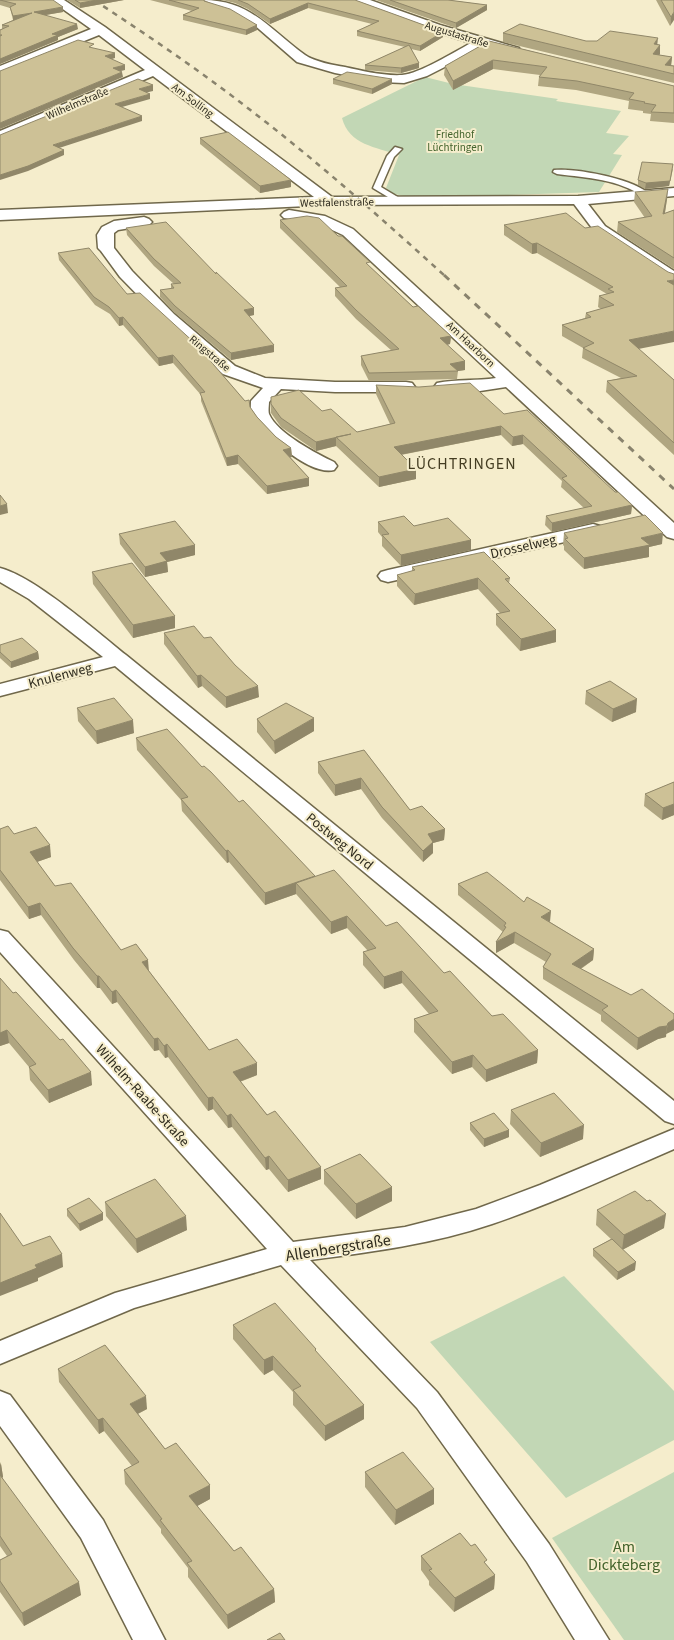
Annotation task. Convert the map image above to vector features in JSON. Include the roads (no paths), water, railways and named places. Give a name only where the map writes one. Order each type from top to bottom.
[{"type":"street","name":"Am Solling","points":[[56,0],[100,30],[329,201]]},
{"type":"street","points":[[209,0],[235,9],[256,20],[302,59],[334,69],[381,78],[404,79],[482,43]]},
{"type":"street","name":"Augustastraße","points":[[363,1],[402,17],[482,43],[529,54]]},
{"type":"street","points":[[0,71],[100,30]]},
{"type":"street","name":"Wilhelmstraße","points":[[0,136],[154,71]]},
{"type":"street","name":"Westfalenstraße","points":[[0,215],[248,208],[329,201],[578,200],[674,192]]},
{"type":"street","points":[[578,200],[600,230],[674,278]]},
{"type":"street","name":"Am Haarborn","points":[[248,208],[305,216],[336,223],[348,232],[674,533]]},
{"type":"street","name":"Ringstraße","points":[[248,208],[114,226],[107,230],[105,235],[106,248],[126,274],[168,317],[229,370],[252,381],[335,387],[480,386],[511,381]]},
{"type":"street","points":[[276,384],[260,401],[260,414],[274,431],[302,454],[328,466]]},
{"type":"street","points":[[638,520],[657,516]]},
{"type":"street","name":"Drosselweg","points":[[388,576],[609,527]]},
{"type":"street","name":"Postweg Nord","points":[[0,574],[36,595],[119,659],[674,1115]]},
{"type":"street","name":"Knulenweg","points":[[0,690],[119,659]]},
{"type":"street","name":"Wilhelm-Raabe-Straße","points":[[0,937],[287,1253]]},
{"type":"street","name":"Allenbergstraße","points":[[0,1353],[125,1300],[287,1253],[405,1237],[482,1218],[550,1192],[674,1138]]},
{"type":"street","points":[[287,1253],[427,1400],[538,1552],[593,1640]]},
{"type":"street","points":[[0,1403],[92,1529],[149,1640]]},
{"type":"lane","points":[[398,149],[391,156],[377,188],[398,201]]},
{"type":"lane","points":[[557,172],[617,181],[638,187],[647,195]]},
{"type":"railway","points":[[94,0],[192,67],[274,129],[348,190],[445,276]]},
{"type":"railway","points":[[444,275],[674,489]]},
{"type":"district","name":"LÜCHTRINGEN","points":[[462,463]]},
{"type":"park label","name":"Friedhof Lüchtringen","points":[[455,140]]},
{"type":"park label","name":"Am Dickteberg","points":[[624,1555]]}]
